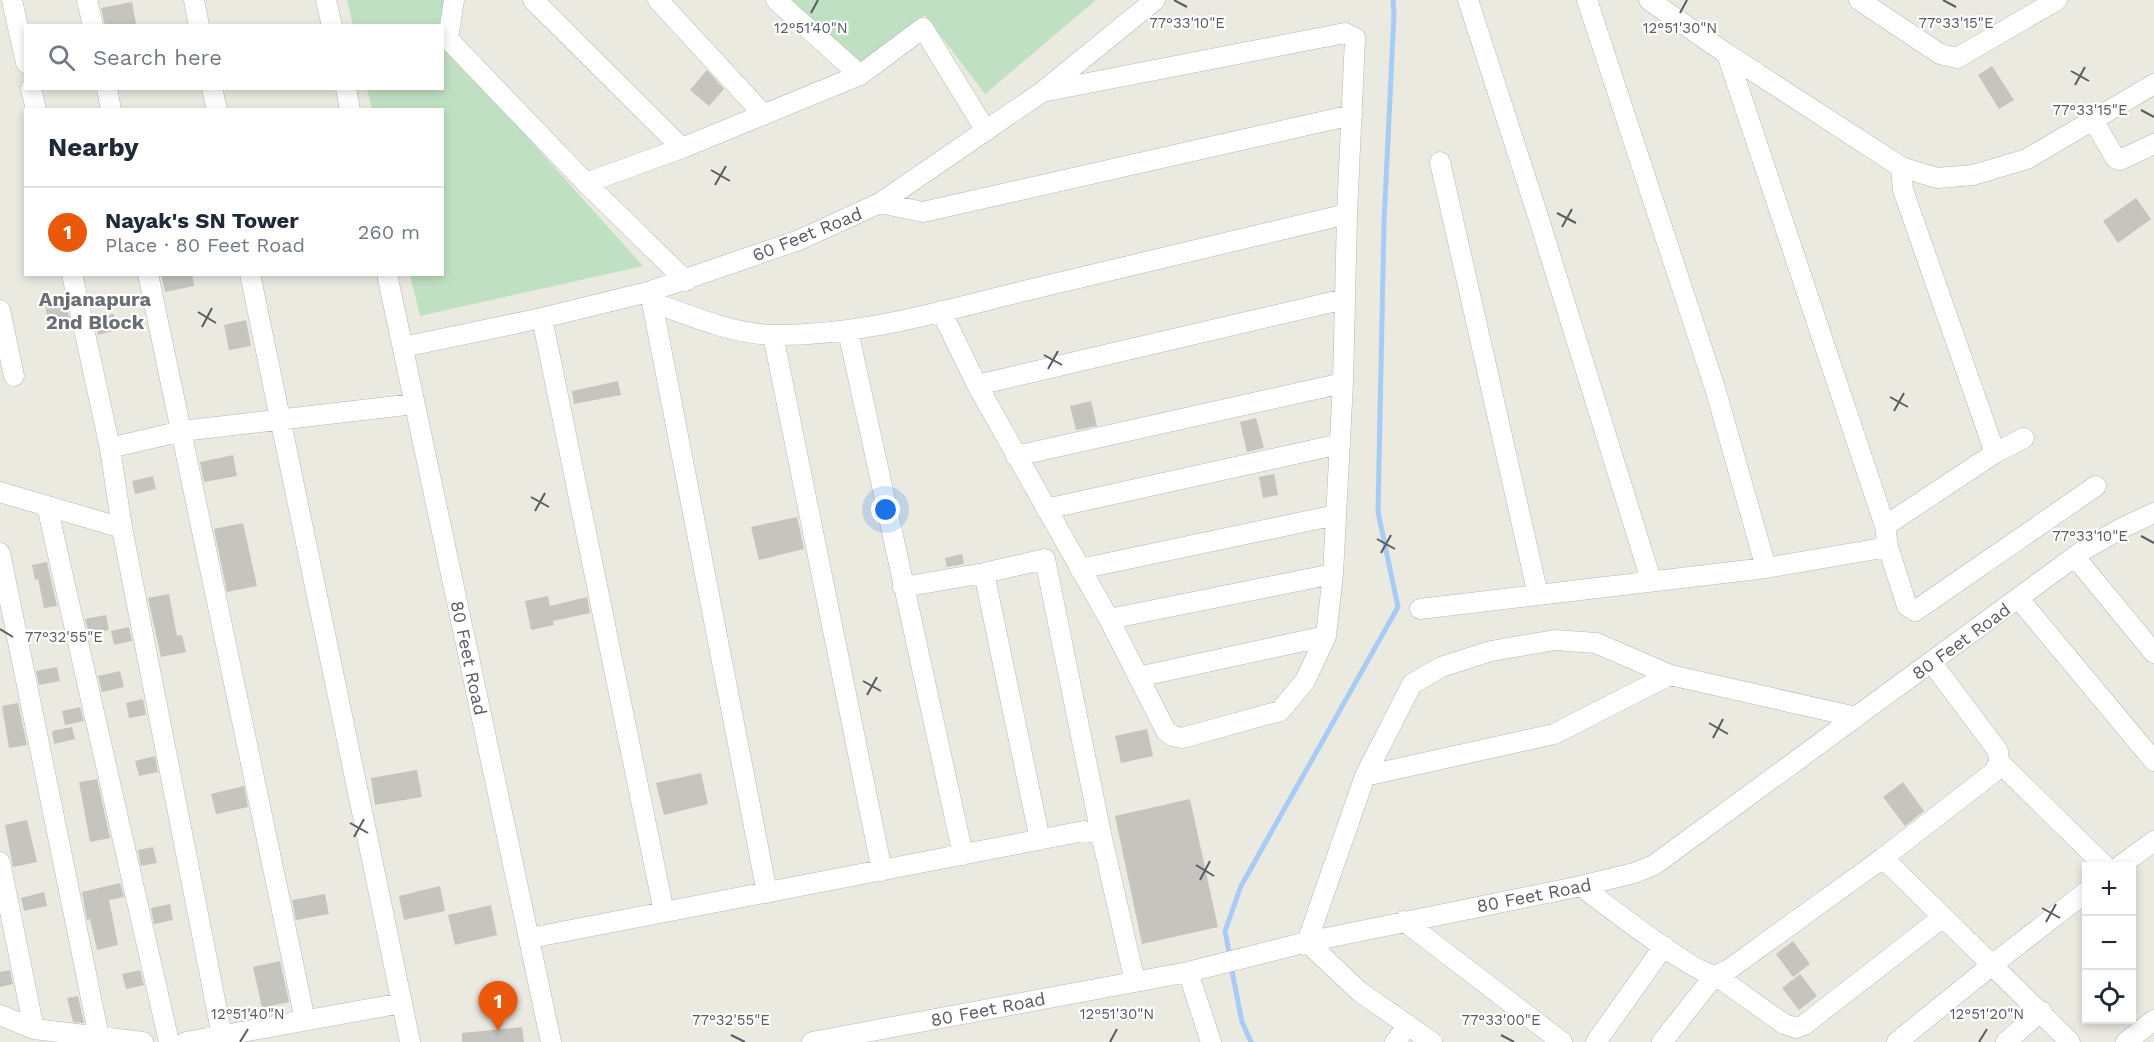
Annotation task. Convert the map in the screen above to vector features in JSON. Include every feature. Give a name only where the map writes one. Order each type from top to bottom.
[{"type":"street","points":[[12,0],[24,54]]},
{"type":"street","points":[[87,0],[93,24]]},
{"type":"street","points":[[194,0],[199,24]]},
{"type":"street","points":[[326,0],[332,24]]},
{"type":"street","points":[[454,0],[448,39],[586,183],[686,281]]},
{"type":"street","points":[[533,0],[682,148]]},
{"type":"street","points":[[658,0],[764,115]]},
{"type":"street","points":[[776,0],[860,75]]},
{"type":"street","name":"60 Feet Road","points":[[403,347],[650,297],[686,281],[799,240],[880,203],[1042,92],[1155,0]]},
{"type":"street","points":[[1468,0],[1651,580]]},
{"type":"street","points":[[1587,0],[1715,388],[1766,568]]},
{"type":"street","points":[[1649,0],[1900,167],[1937,178],[1973,176],[2027,159],[2154,84]]},
{"type":"street","points":[[1869,2],[1940,54],[1957,58],[2057,0]]},
{"type":"street","points":[[586,183],[682,148],[860,75],[924,27],[986,131]]},
{"type":"street","points":[[940,311],[977,385],[1109,619],[1166,731],[1182,738],[1280,711],[1305,681],[1326,636],[1333,574],[1343,383],[1347,213],[1355,38],[1345,33],[1042,92]]},
{"type":"street","points":[[1727,54],[1885,526],[1888,547],[1907,606],[1915,610],[2096,486]]},
{"type":"street","points":[[31,90],[36,108]]},
{"type":"street","points":[[107,90],[111,108]]},
{"type":"street","points":[[212,90],[216,108]]},
{"type":"street","points":[[346,90],[350,108]]},
{"type":"street","points":[[880,203],[923,212],[1352,115]]},
{"type":"street","points":[[2093,120],[2116,159],[2121,160],[2154,144]]},
{"type":"street","points":[[1440,162],[1538,595]]},
{"type":"street","points":[[1900,167],[1903,190],[1995,453]]},
{"type":"street","points":[[650,297],[694,317],[733,328],[773,335],[848,332],[1347,213]]},
{"type":"street","points":[[72,276],[110,448],[122,528],[222,1036]]},
{"type":"street","points":[[148,276],[304,1020]]},
{"type":"street","points":[[250,276],[410,1042]]},
{"type":"street","name":"80 Feet Road","points":[[387,276],[551,1042]]},
{"type":"street","points":[[650,297],[767,893]]},
{"type":"street","points":[[977,385],[1345,298]]},
{"type":"street","points":[[0,310],[5,353],[14,376]]},
{"type":"street","points":[[542,318],[664,912]]},
{"type":"street","points":[[848,332],[963,855]]},
{"type":"street","points":[[773,335],[882,871]]},
{"type":"street","points":[[1016,456],[1343,383]]},
{"type":"street","points":[[110,448],[182,430],[414,404]]},
{"type":"street","points":[[1885,526],[1995,453],[2024,438]]},
{"type":"street","points":[[1046,509],[1340,444]]},
{"type":"street","points":[[0,492],[122,528]]},
{"type":"street","points":[[48,506],[169,1042]]},
{"type":"street","name":"80 Feet Road","points":[[812,1042],[1188,972],[1307,942],[1634,873],[1654,865],[2075,557],[2124,527],[2154,513]]},
{"type":"street","points":[[1080,569],[1336,515]]},
{"type":"street","points":[[1420,609],[1766,568],[1888,547]]},
{"type":"street","points":[[0,553],[99,1037]]},
{"type":"street","points":[[2075,557],[2154,653]]},
{"type":"street","points":[[903,587],[984,573],[1045,559],[1101,834],[1135,982]]},
{"type":"street","points":[[984,573],[1040,840]]},
{"type":"street","points":[[1109,619],[1333,574]]},
{"type":"street","points":[[2019,598],[2154,761]]},
{"type":"street","points":[[1138,677],[1326,636]]},
{"type":"street","points":[[1432,1042],[1360,992],[1307,942],[1365,776],[1412,684],[1442,667],[1491,651],[1555,640],[1596,643],[1670,675],[1856,717]]},
{"type":"street","points":[[1662,1042],[1715,975],[1728,970],[1883,858],[1994,772],[1999,762],[1998,751],[1932,663]]},
{"type":"street","points":[[1365,776],[1554,734],[1670,675]]},
{"type":"street","points":[[1999,762],[2100,862]]},
{"type":"street","points":[[530,938],[1084,831],[1101,834]]},
{"type":"street","points":[[2126,862],[2154,840]]},
{"type":"street","points":[[1883,858],[2070,1042]]},
{"type":"street","points":[[0,862],[34,1029]]},
{"type":"street","points":[[1581,886],[1700,970],[1715,975],[1784,1024],[1796,1028],[1804,1025],[1943,917]]},
{"type":"street","points":[[1897,1042],[2082,895]]},
{"type":"street","points":[[1404,921],[1562,1042]]},
{"type":"street","points":[[1596,1042],[1664,946]]},
{"type":"street","points":[[1188,972],[1211,1042]]},
{"type":"street","points":[[186,1042],[402,1003]]},
{"type":"street","points":[[2006,1042],[2041,1011]]},
{"type":"street","points":[[0,1015],[34,1029],[143,1042]]},
{"type":"street","points":[[2126,1042],[2154,1020]]},
{"type":"street","points":[[1395,1042],[1408,1025]]},
{"type":"green space","points":[[347,0],[445,0],[442,24],[353,24]]},
{"type":"green space","points":[[783,0],[1096,0],[985,94],[925,15],[858,64]]},
{"type":"green space","points":[[444,44],[643,266],[420,316],[410,276],[444,276],[444,108],[372,108],[367,90],[444,90]]},
{"type":"building","points":[[132,2],[136,24],[105,24],[101,8]]},
{"type":"building","points":[[1992,66],[2014,100],[1999,109],[1978,75]]},
{"type":"building","points":[[707,70],[724,89],[709,106],[690,90]]},
{"type":"building","points":[[2136,198],[2151,219],[2118,243],[2103,221]]},
{"type":"building","points":[[161,276],[192,276],[194,286],[165,292]]},
{"type":"building","points":[[65,300],[70,320],[49,325],[45,304]]},
{"type":"building","points":[[114,314],[117,330],[98,335],[94,318]]},
{"type":"building","points":[[246,320],[251,346],[229,350],[224,325]]},
{"type":"building","points":[[618,381],[621,395],[574,404],[572,391]]},
{"type":"building","points":[[1091,401],[1097,426],[1076,430],[1070,406]]},
{"type":"building","points":[[1256,418],[1264,448],[1247,452],[1240,422]]},
{"type":"building","points":[[233,455],[237,476],[204,482],[200,462]]},
{"type":"building","points":[[1274,474],[1278,495],[1263,498],[1259,477]]},
{"type":"building","points":[[153,476],[156,489],[135,494],[132,481]]},
{"type":"building","points":[[797,517],[804,549],[759,560],[751,527]]},
{"type":"building","points":[[243,523],[257,586],[227,592],[214,529]]},
{"type":"building","points":[[962,554],[964,564],[947,567],[945,558]]},
{"type":"building","points":[[47,562],[57,606],[44,608],[38,579],[35,580],[32,565]]},
{"type":"building","points":[[169,594],[177,636],[182,635],[186,652],[161,657],[148,598]]},
{"type":"building","points":[[548,596],[550,606],[587,597],[590,613],[553,621],[554,625],[531,630],[525,601]]},
{"type":"building","points":[[106,615],[109,630],[89,634],[85,619]]},
{"type":"building","points":[[129,627],[132,641],[114,645],[111,631]]},
{"type":"building","points":[[57,667],[60,681],[39,685],[36,671]]},
{"type":"building","points":[[120,671],[124,687],[102,692],[98,676]]},
{"type":"building","points":[[143,699],[146,715],[129,718],[126,703]]},
{"type":"building","points":[[18,703],[27,745],[9,748],[2,706]]},
{"type":"building","points":[[80,707],[84,721],[65,725],[62,711]]},
{"type":"building","points":[[72,727],[75,739],[54,744],[52,731]]},
{"type":"building","points":[[1147,729],[1153,756],[1121,763],[1115,736]]},
{"type":"building","points":[[155,756],[158,772],[139,776],[135,761]]},
{"type":"building","points":[[417,770],[422,797],[375,805],[371,778]]},
{"type":"building","points":[[701,773],[708,804],[664,815],[656,783]]},
{"type":"building","points":[[97,779],[110,838],[90,842],[79,782]]},
{"type":"building","points":[[1903,782],[1924,811],[1905,826],[1883,797]]},
{"type":"building","points":[[244,786],[248,807],[216,814],[211,794]]},
{"type":"building","points":[[1190,799],[1218,927],[1142,944],[1115,816]]},
{"type":"building","points":[[27,820],[37,862],[13,867],[5,825]]},
{"type":"building","points":[[153,847],[157,863],[141,866],[138,850]]},
{"type":"building","points":[[120,883],[124,897],[109,900],[118,945],[97,950],[90,919],[87,920],[82,892]]},
{"type":"building","points":[[440,886],[445,911],[404,920],[399,896]]},
{"type":"building","points":[[44,892],[47,906],[24,911],[21,898]]},
{"type":"building","points":[[325,894],[329,914],[296,920],[292,900]]},
{"type":"building","points":[[170,904],[173,920],[154,924],[151,908]]},
{"type":"building","points":[[491,905],[497,935],[455,945],[448,915]]},
{"type":"building","points":[[1793,941],[1810,964],[1793,977],[1776,954]]},
{"type":"building","points":[[280,961],[289,1002],[262,1008],[253,967]]},
{"type":"building","points":[[10,970],[13,984],[0,987],[0,972]]},
{"type":"building","points":[[140,970],[144,985],[126,989],[122,974]]},
{"type":"building","points":[[1800,974],[1817,996],[1799,1010],[1782,988]]},
{"type":"building","points":[[78,996],[84,1023],[73,1022],[67,998]]},
{"type":"building","points":[[522,1027],[524,1042],[462,1042],[462,1033]]},
{"type":"waterway","points":[[1230,957],[1225,931],[1241,886],[1398,607],[1378,512],[1384,222],[1393,0]]},
{"type":"waterway","points":[[1231,966],[1242,1022],[1251,1042]]},
{"type":"place","name":"Nayak's SN Tower","points":[[498,1031]]},
{"type":"district","name":"Anjanapura 2nd Block","points":[[95,310]]}]
